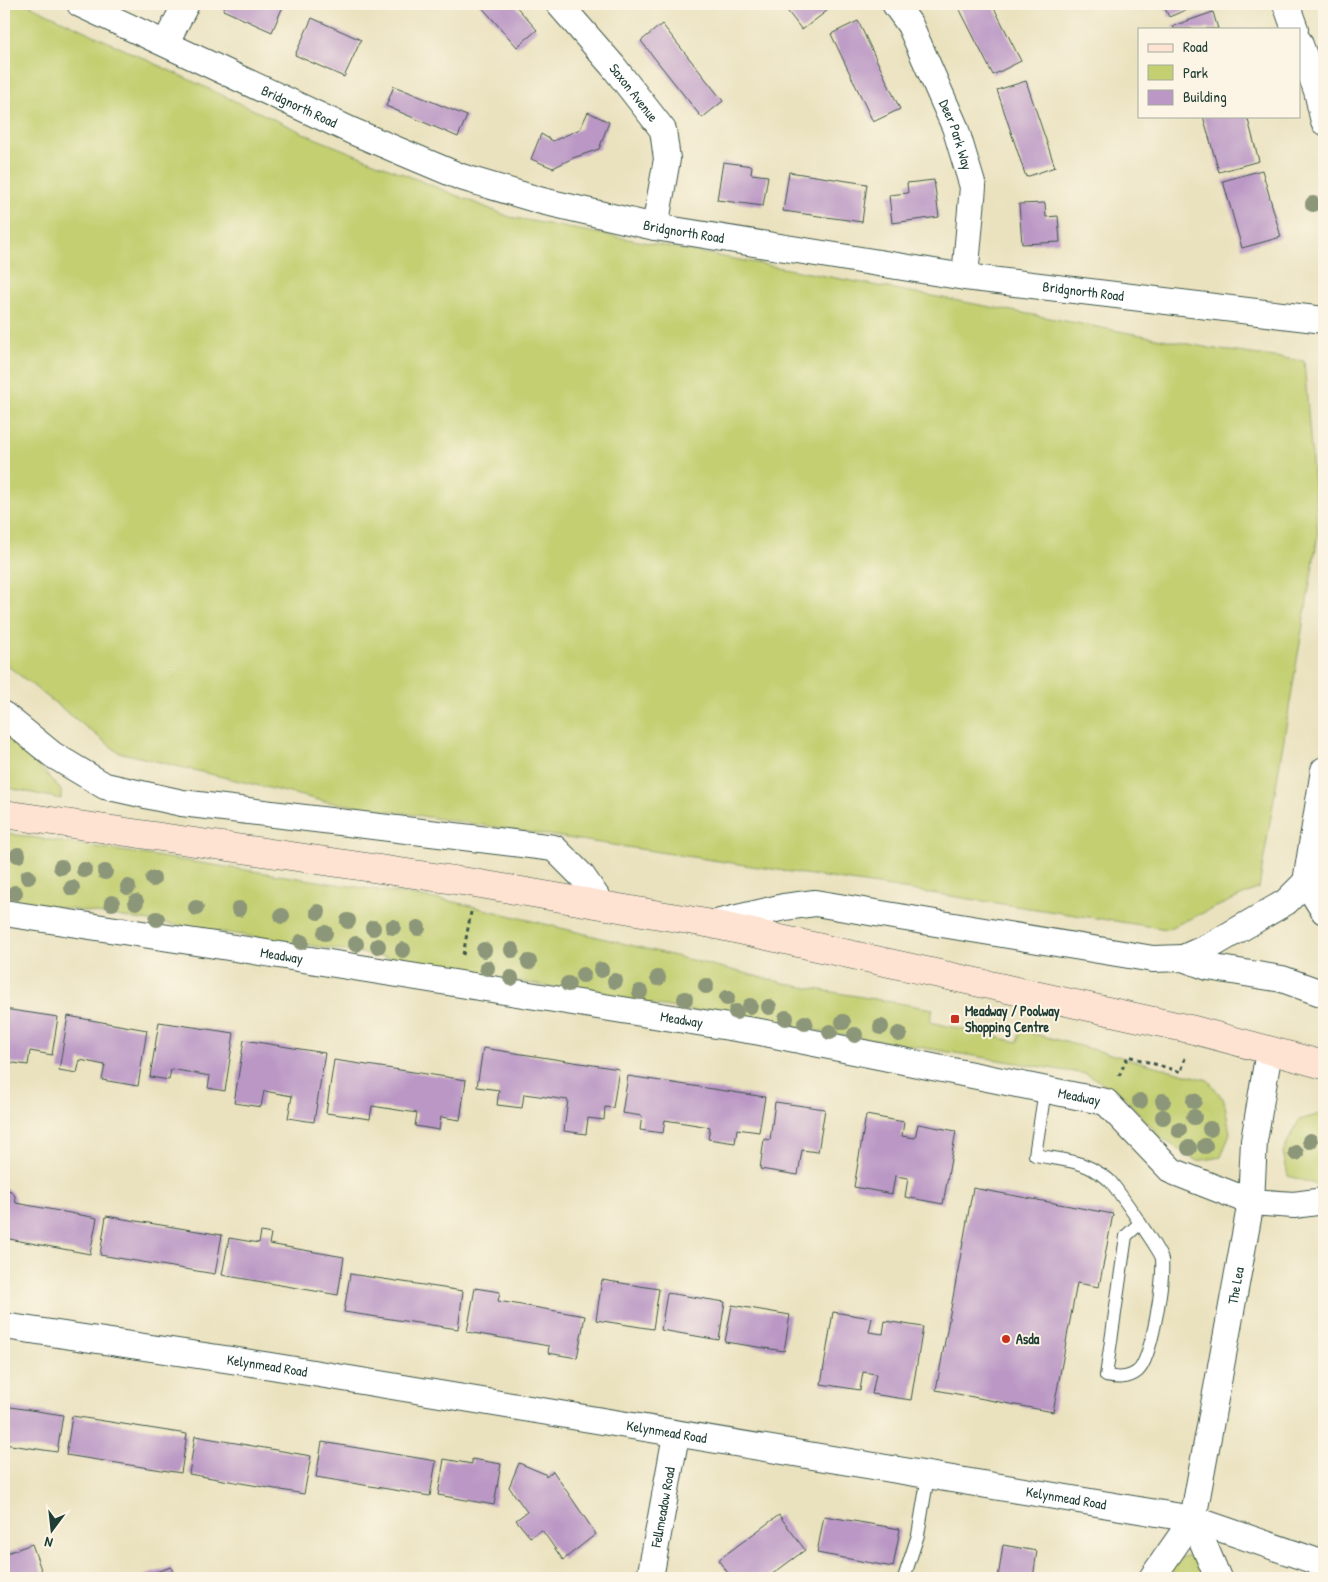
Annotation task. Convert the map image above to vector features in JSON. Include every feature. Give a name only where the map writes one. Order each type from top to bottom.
[{"type":"street","name":"Bridgnorth Road","points":[[80,4],[166,42],[352,131],[461,177],[542,201],[655,227],[965,277],[1324,320]]},
{"type":"street","points":[[166,42],[186,4]]},
{"type":"street","name":"Saxon Avenue","points":[[559,4],[613,66],[662,130],[667,159],[655,227]]},
{"type":"street","name":"Deer Park Way","points":[[895,4],[910,25],[955,128],[973,187],[965,277]]},
{"type":"street","points":[[1286,4],[1295,28]]},
{"type":"street","points":[[1300,45],[1317,91],[1324,122]]},
{"type":"street","points":[[4,714],[53,755],[105,786],[182,803],[554,848],[582,876],[602,905]]},
{"type":"street","points":[[1183,958],[1212,945],[1286,902],[1306,882],[1324,770]]},
{"type":"street","points":[[4,814],[476,883],[712,924],[1194,1030],[1324,1065]]},
{"type":"street","points":[[1306,882],[1324,911]]},
{"type":"street","points":[[712,924],[784,907],[815,903],[1152,959],[1183,958],[1208,967],[1282,979],[1324,994]]},
{"type":"street","name":"Meadway","points":[[4,914],[248,950],[760,1032],[1106,1102],[1172,1171],[1251,1202],[1294,1205],[1324,1201]]},
{"type":"street","name":"The Lea","points":[[1152,1578],[1193,1520],[1251,1202],[1254,1141],[1269,1051]]},
{"type":"street","name":"Kelynmead Road","points":[[4,1326],[271,1366],[1193,1520],[1324,1564]]},
{"type":"street","name":"Fellmeadow Road","points":[[650,1578],[676,1435]]},
{"type":"street","points":[[1193,1520],[1218,1578]]},
{"type":"lane","points":[[1045,1090],[1035,1155],[1078,1164],[1095,1170],[1110,1181],[1139,1224],[1149,1235],[1162,1260],[1158,1302],[1147,1360],[1131,1376],[1120,1378],[1106,1376],[1126,1236],[1139,1224]]},
{"type":"lane","points":[[904,1578],[918,1535],[928,1476]]},
{"type":"green space","points":[[4,4],[27,4],[312,137],[510,217],[1215,349],[1304,361],[1318,535],[1259,888],[1167,929],[323,801],[118,752],[4,663]]},
{"type":"green space","points":[[4,731],[12,737],[61,790],[61,799],[4,787]]},
{"type":"green space","points":[[4,833],[455,902],[797,986],[933,1009],[930,1022],[1018,1042],[1020,1030],[1208,1080],[1224,1100],[1230,1133],[1221,1157],[1197,1161],[1161,1138],[1120,1092],[1086,1074],[601,996],[380,956],[4,899]]},
{"type":"green space","points":[[1324,1113],[1324,1184],[1318,1185],[1288,1176],[1283,1152],[1299,1120]]},
{"type":"green space","points":[[1190,1555],[1215,1564],[1224,1578],[1158,1578],[1168,1561]]},
{"type":"building","points":[[226,4],[284,4],[272,32],[223,10]]},
{"type":"building","points":[[479,4],[514,4],[537,30],[517,47]]},
{"type":"building","points":[[782,4],[836,4],[802,30]]},
{"type":"building","points":[[957,4],[992,4],[1021,61],[993,75]]},
{"type":"building","points":[[1163,4],[1200,4],[1169,17]]},
{"type":"building","points":[[1213,12],[1218,28],[1174,28],[1173,26]]},
{"type":"building","points":[[312,18],[361,40],[344,77],[295,55]]},
{"type":"building","points":[[858,21],[900,109],[873,122],[831,34]]},
{"type":"building","points":[[662,24],[723,101],[702,118],[641,41]]},
{"type":"building","points":[[1026,81],[1055,167],[1026,177],[997,90]]},
{"type":"building","points":[[394,86],[467,116],[458,137],[386,106]]},
{"type":"building","points":[[588,112],[609,122],[599,149],[573,158],[553,168],[531,159],[541,134],[553,141],[580,129]]},
{"type":"building","points":[[1204,118],[1248,118],[1259,161],[1219,172]]},
{"type":"building","points":[[723,162],[752,166],[751,174],[768,176],[763,206],[717,200]]},
{"type":"building","points":[[1262,170],[1281,237],[1242,248],[1223,181]]},
{"type":"building","points":[[789,172],[867,184],[862,222],[783,211]]},
{"type":"building","points":[[934,180],[939,217],[892,223],[889,195],[908,193],[907,183]]},
{"type":"building","points":[[1045,203],[1046,217],[1058,216],[1060,242],[1022,244],[1019,204]]},
{"type":"building","points":[[4,1009],[58,1017],[52,1055],[30,1051],[28,1065],[6,1062],[8,1048],[4,1048]]},
{"type":"building","points":[[68,1016],[147,1030],[138,1086],[102,1080],[105,1065],[80,1060],[77,1073],[59,1070]]},
{"type":"building","points":[[159,1022],[234,1033],[225,1091],[208,1088],[210,1076],[171,1069],[169,1080],[150,1077]]},
{"type":"building","points":[[244,1040],[325,1053],[314,1122],[288,1118],[292,1096],[264,1091],[261,1107],[234,1103]]},
{"type":"building","points":[[483,1048],[619,1069],[613,1108],[605,1107],[604,1120],[588,1118],[586,1134],[564,1131],[568,1100],[524,1094],[522,1108],[497,1105],[499,1090],[477,1087]]},
{"type":"building","points":[[334,1060],[466,1080],[460,1120],[441,1117],[439,1130],[415,1126],[417,1113],[372,1106],[370,1119],[326,1113]]},
{"type":"building","points":[[628,1076],[765,1097],[759,1132],[737,1129],[735,1143],[708,1139],[710,1127],[665,1120],[663,1133],[640,1130],[642,1116],[622,1113]]},
{"type":"building","points":[[775,1102],[825,1109],[818,1152],[802,1150],[798,1175],[760,1169],[764,1139],[770,1140]]},
{"type":"building","points":[[866,1115],[904,1122],[902,1136],[915,1138],[918,1124],[956,1131],[943,1204],[905,1197],[908,1178],[895,1176],[892,1194],[854,1187]]},
{"type":"building","name":"Asda","points":[[973,1188],[1113,1214],[1099,1287],[1077,1283],[1053,1412],[936,1390]]},
{"type":"building","points":[[4,1189],[11,1191],[15,1196],[16,1203],[97,1218],[90,1254],[4,1238]]},
{"type":"building","points":[[106,1216],[222,1235],[215,1274],[100,1255]]},
{"type":"building","points":[[261,1232],[271,1234],[269,1244],[344,1257],[338,1295],[222,1275],[229,1238],[259,1243]]},
{"type":"building","points":[[350,1274],[463,1291],[458,1329],[344,1312]]},
{"type":"building","points":[[602,1280],[659,1289],[653,1329],[596,1320]]},
{"type":"building","points":[[475,1288],[500,1292],[498,1301],[585,1316],[577,1358],[548,1353],[549,1346],[467,1332]]},
{"type":"building","points":[[667,1293],[725,1302],[719,1340],[661,1330]]},
{"type":"building","points":[[732,1305],[790,1315],[784,1351],[725,1342]]},
{"type":"building","points":[[833,1312],[872,1318],[869,1332],[883,1334],[885,1321],[923,1327],[911,1400],[872,1394],[876,1374],[863,1372],[860,1390],[821,1384]]},
{"type":"building","points":[[4,1406],[63,1415],[57,1452],[4,1444]]},
{"type":"building","points":[[72,1416],[187,1434],[181,1473],[66,1455]]},
{"type":"building","points":[[195,1436],[311,1456],[304,1494],[189,1474]]},
{"type":"building","points":[[322,1442],[436,1461],[430,1496],[316,1477]]},
{"type":"building","points":[[444,1459],[472,1464],[472,1459],[501,1464],[494,1505],[438,1495]]},
{"type":"building","points":[[519,1463],[545,1474],[546,1477],[553,1471],[596,1534],[563,1560],[542,1530],[530,1537],[516,1520],[527,1512],[509,1487]]},
{"type":"building","points":[[779,1515],[805,1550],[767,1578],[732,1578],[718,1560]]},
{"type":"building","points":[[824,1516],[900,1529],[893,1567],[817,1553]]},
{"type":"building","points":[[32,1544],[44,1578],[4,1578],[4,1554]]},
{"type":"building","points":[[1003,1545],[1037,1551],[1033,1578],[998,1578]]},
{"type":"building","points":[[171,1567],[175,1578],[138,1578]]},
{"type":"place","name":"Meadway / Poolway Shopping Centre","points":[[955,1019]]},
{"type":"place","name":"Asda","points":[[1006,1339]]}]
